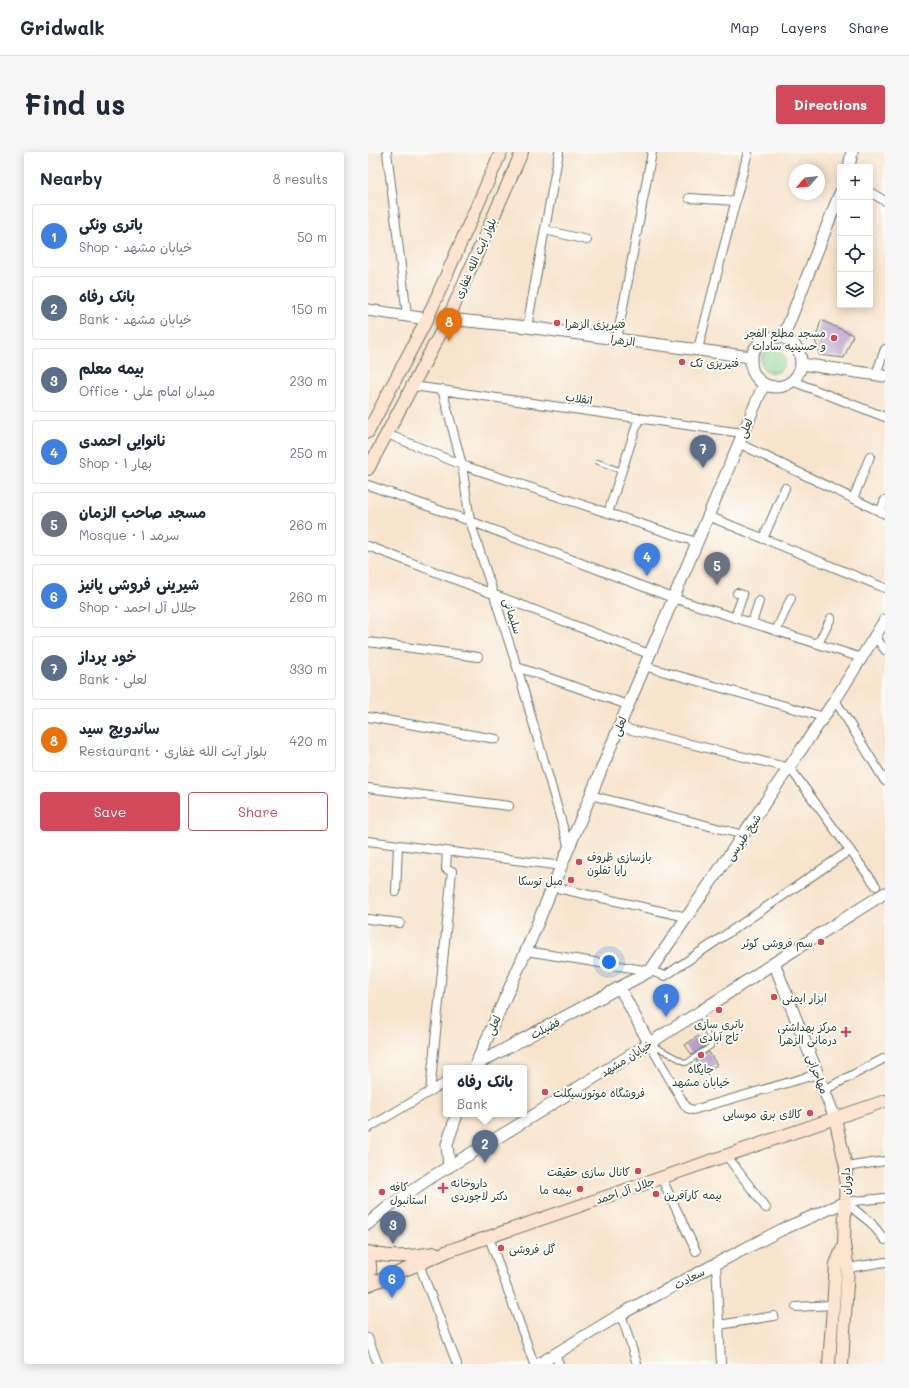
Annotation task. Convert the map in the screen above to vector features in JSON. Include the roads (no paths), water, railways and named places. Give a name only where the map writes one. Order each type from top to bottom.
[{"type":"main road","name":"بلوار آیت الله غفاری","points":[[368,432],[427,319],[501,152]]},
{"type":"main road","name":"بلوار آیت الله غفاری","points":[[368,469],[448,319],[522,152]]},
{"type":"main road","name":"جلال آل احمد","points":[[368,1285],[448,1251],[489,1236],[885,1101]]},
{"type":"main road","name":"داوران","points":[[835,1118],[846,1167],[844,1245],[848,1268],[842,1364]]},
{"type":"main road","name":"داوران","points":[[828,1364],[836,1264],[844,1245]]},
{"type":"main road","points":[[368,1252],[391,1257],[448,1251]]},
{"type":"main road","points":[[368,1256],[371,1264],[371,1272],[368,1278]]},
{"type":"street","points":[[387,152],[407,315]]},
{"type":"street","points":[[527,327],[560,152]]},
{"type":"street","points":[[617,339],[652,152]]},
{"type":"street","points":[[698,349],[748,152]]},
{"type":"street","points":[[850,164],[852,152]]},
{"type":"street","points":[[873,194],[885,201]]},
{"type":"street","points":[[689,198],[736,201]]},
{"type":"street","points":[[783,338],[837,200]]},
{"type":"street","points":[[545,230],[587,240]]},
{"type":"street","points":[[368,310],[427,319]]},
{"type":"street","name":"الزهرا","points":[[448,319],[527,327],[751,357]]},
{"type":"street","points":[[769,337],[783,338],[792,342],[795,346],[800,355],[801,364],[798,374],[788,384],[778,387],[769,386],[764,384],[755,375],[751,364],[753,350],[763,340],[769,337]]},
{"type":"street","points":[[801,364],[880,375],[885,349]]},
{"type":"street","points":[[792,381],[885,417]]},
{"type":"street","name":"لعلی","points":[[474,1065],[526,951],[618,727],[764,384]]},
{"type":"street","name":"انقلاب","points":[[413,386],[639,418],[740,438],[883,513]]},
{"type":"street","name":"سلیمانی","points":[[442,389],[462,465],[470,521],[495,594],[569,848]]},
{"type":"street","points":[[608,513],[639,418]]},
{"type":"street","points":[[387,434],[462,465],[696,542]]},
{"type":"street","points":[[853,498],[870,456]]},
{"type":"street","points":[[368,485],[470,521],[673,598],[862,658]]},
{"type":"street","points":[[763,538],[785,488]]},
{"type":"street","points":[[883,513],[885,500]]},
{"type":"street","points":[[708,516],[885,588]]},
{"type":"street","points":[[368,546],[649,654]]},
{"type":"street","points":[[735,617],[743,595],[737,593]]},
{"type":"street","points":[[776,630],[791,598]]},
{"type":"street","points":[[752,623],[759,600]]},
{"type":"street","points":[[818,644],[831,618]]},
{"type":"street","name":"شیخ طبرسی","points":[[620,988],[650,972],[790,768],[885,620]]},
{"type":"street","points":[[875,636],[885,650]]},
{"type":"street","points":[[368,642],[478,658]]},
{"type":"street","points":[[644,666],[824,717]]},
{"type":"street","points":[[517,667],[628,705]]},
{"type":"street","points":[[835,700],[885,781]]},
{"type":"street","points":[[368,717],[496,739]]},
{"type":"street","points":[[618,727],[790,768],[880,889]]},
{"type":"street","points":[[368,788],[509,806]]},
{"type":"street","points":[[590,795],[744,834]]},
{"type":"street","points":[[368,841],[562,866]]},
{"type":"street","points":[[396,892],[398,845]]},
{"type":"street","points":[[526,951],[650,972],[665,976],[850,850]]},
{"type":"street","points":[[430,1092],[452,871],[446,869],[447,851]]},
{"type":"street","points":[[553,887],[687,917]]},
{"type":"street","name":"خیابان مشهد","points":[[368,1224],[388,1207],[449,1167],[701,1011],[880,889]]},
{"type":"street","points":[[368,920],[400,923]]},
{"type":"street","name":"مهاجرانی","points":[[774,962],[835,1118]]},
{"type":"street","points":[[620,988],[649,1043],[687,1108],[693,1110],[818,1074]]},
{"type":"street","name":"فضیلت","points":[[477,1065],[620,988]]},
{"type":"street","points":[[824,1090],[885,1058]]},
{"type":"street","points":[[368,1128],[443,1084]]},
{"type":"street","points":[[449,1167],[447,1144],[456,1117]]},
{"type":"street","points":[[726,1155],[766,1208]]},
{"type":"street","points":[[846,1167],[885,1161]]},
{"type":"street","points":[[661,1178],[696,1251]]},
{"type":"street","points":[[845,1202],[885,1198]]},
{"type":"street","points":[[845,1202],[871,1223],[885,1240]]},
{"type":"street","name":"سعادت","points":[[539,1364],[557,1359],[621,1314],[716,1263],[781,1230],[845,1202]]},
{"type":"street","points":[[489,1236],[534,1364]]},
{"type":"street","points":[[848,1268],[885,1262]]},
{"type":"street","points":[[716,1263],[721,1364]]},
{"type":"street","points":[[419,1264],[457,1364]]},
{"type":"street","points":[[796,1307],[833,1306]]},
{"type":"street","points":[[621,1314],[638,1364]]},
{"type":"street","points":[[719,1325],[774,1316]]},
{"type":"street","points":[[368,1338],[378,1364]]},
{"type":"lane","points":[[598,462],[622,471]]},
{"type":"lane","points":[[649,1043],[686,1063],[712,1046],[701,1011]]},
{"type":"place","name":"فتیرپزی الزهرا","points":[[557,323]]},
{"type":"place","name":"مسجد مطلع الفجر و حسینیه سادات","points":[[834,338]]},
{"type":"place","name":"ساندویچ سید","points":[[449,341]]},
{"type":"place","name":"فتیرپزی تک","points":[[682,362]]},
{"type":"place","name":"خود پرداز","points":[[703,468]]},
{"type":"place","name":"نانوایی احمدی","points":[[647,576]]},
{"type":"place","name":"مسجد صاحب الزمان","points":[[717,585]]},
{"type":"place","name":"بازسازی ظروف رایا تفلون","points":[[579,862]]},
{"type":"place","name":"مبل توسکا","points":[[571,880]]},
{"type":"place","name":"سم فروشی کوثر","points":[[821,942]]},
{"type":"place","name":"ابزار ایمنی","points":[[774,997]]},
{"type":"place","name":"باتری سازی تاج آبادی","points":[[719,1010]]},
{"type":"place","name":"باتری ونکی","points":[[666,1017]]},
{"type":"place","name":"مرکز بهداشتی درمانی الزهرا","points":[[846,1032]]},
{"type":"place","name":"جایگاه خیابان مشهد","points":[[701,1055]]},
{"type":"place","name":"فروشگاه موتورسیکلت","points":[[545,1092]]},
{"type":"place","name":"کالای برق موسایی","points":[[810,1113]]},
{"type":"place","name":"بانک رفاه","points":[[485,1163]]},
{"type":"place","name":"کانال سازی حقیقت","points":[[638,1171]]},
{"type":"place","name":"داروخانه دکتر لاجوردی","points":[[443,1188]]},
{"type":"place","name":"بیمه ما","points":[[580,1189]]},
{"type":"place","name":"کافه استانبول","points":[[382,1192]]},
{"type":"place","name":"بیمه کارآفرین","points":[[656,1194]]},
{"type":"place","name":"بیمه معلم","points":[[393,1244]]},
{"type":"place","name":"گل فروشی","points":[[501,1248]]},
{"type":"place","name":"شیرینی فروشی پانیز","points":[[392,1298]]}]
